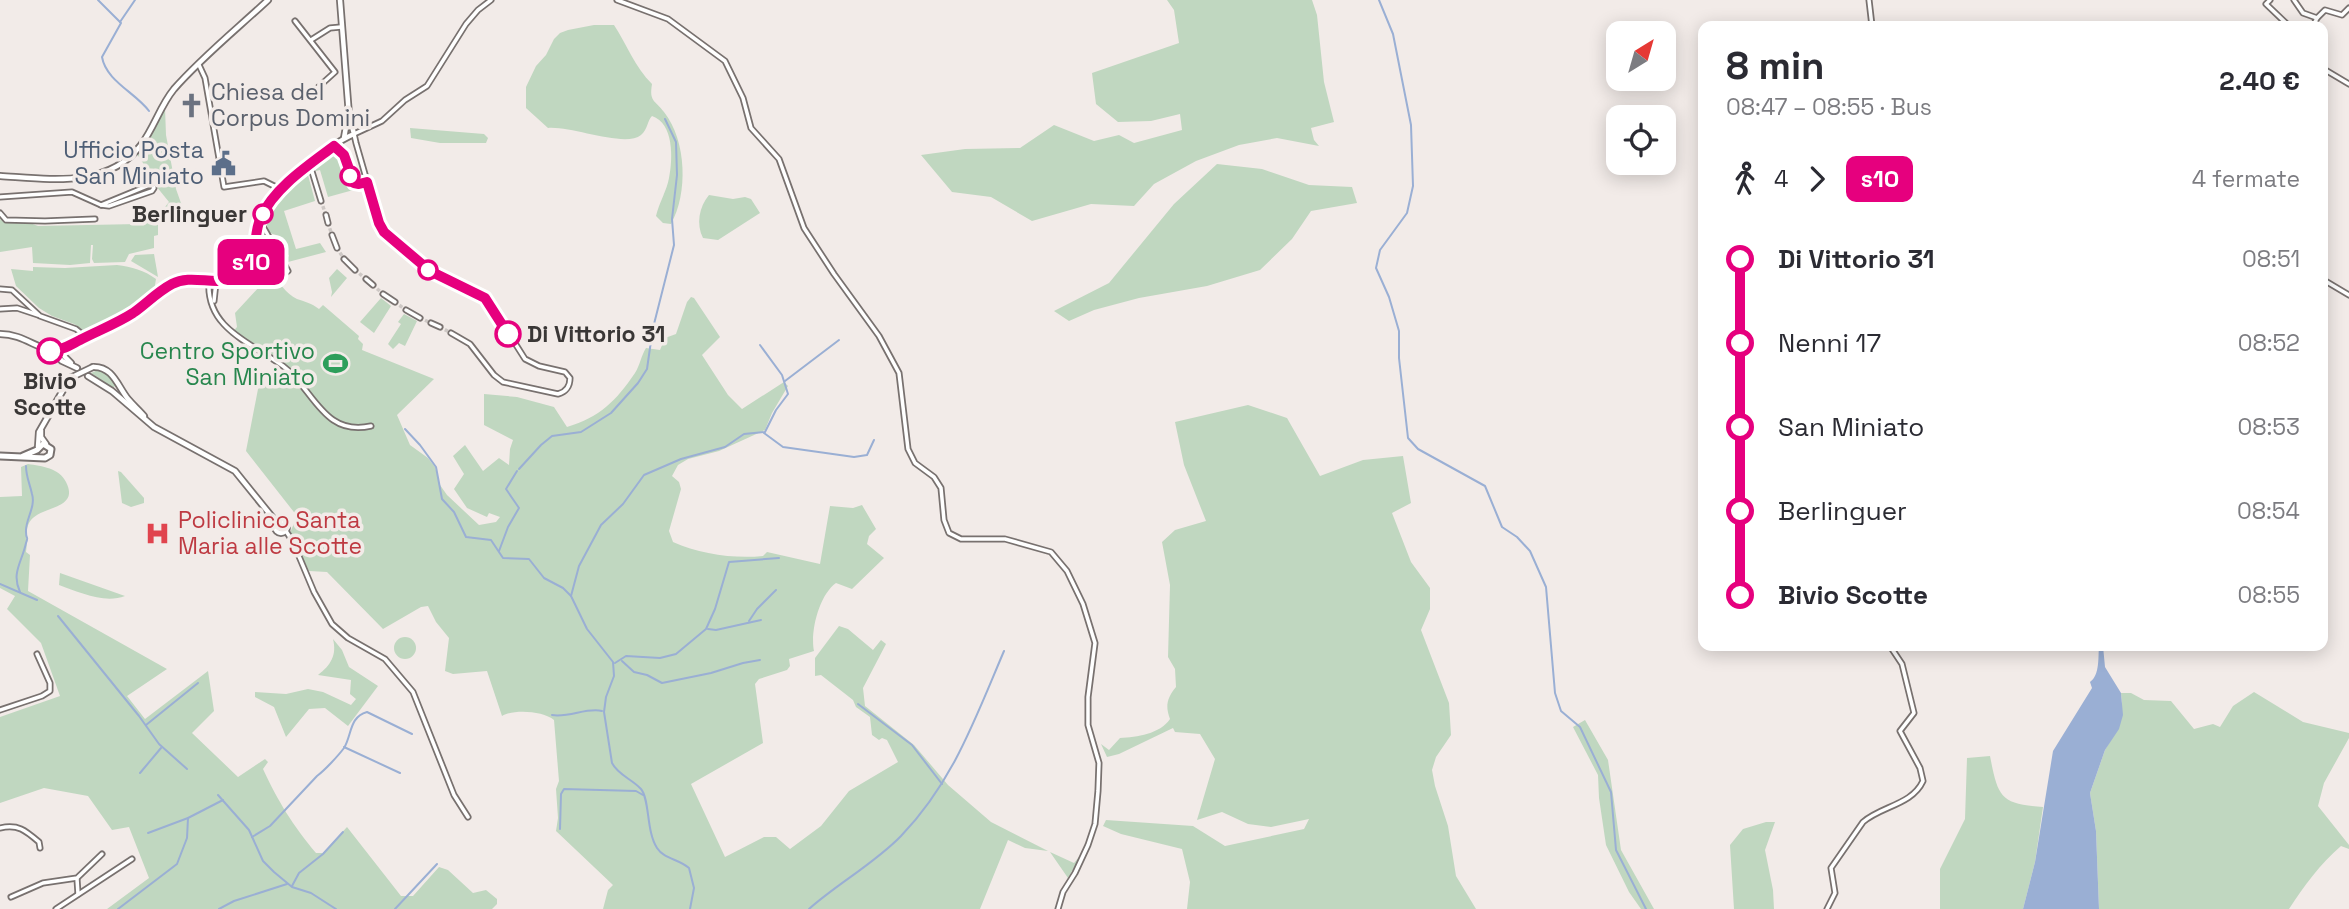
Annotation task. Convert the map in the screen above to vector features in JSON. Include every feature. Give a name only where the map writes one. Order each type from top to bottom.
[{"type":"main road","points":[[0,456],[23,456],[38,451],[46,444],[51,449],[50,455],[45,458],[38,451]]},
{"type":"street","points":[[0,176],[75,179],[114,168],[141,145],[170,94],[268,0]]},
{"type":"street","points":[[340,0],[349,115],[379,223],[385,233],[430,271],[485,298],[523,357],[536,365],[565,372],[570,383],[565,391],[558,394],[503,382],[492,373],[472,346],[452,333]]},
{"type":"street","points":[[53,351],[128,316],[172,284],[187,280],[228,281],[241,274],[250,265],[255,252],[260,221],[282,190],[334,146],[382,121],[405,100],[427,86],[466,24],[491,0]]},
{"type":"street","points":[[617,0],[668,19],[725,61],[743,98],[751,128],[779,159],[804,228],[879,336],[899,373],[908,449],[915,463],[934,477],[942,488],[944,520],[949,533],[961,539],[1011,540],[1051,552],[1067,571],[1083,604],[1095,643],[1088,698],[1088,725],[1098,763],[1098,791],[1095,821],[1088,845],[1063,892],[1058,909]]},
{"type":"street","points":[[1869,0],[1871,21]]},
{"type":"street","points":[[2270,0],[2266,4],[2284,21]]},
{"type":"street","points":[[2294,0],[2304,13],[2317,18]]},
{"type":"street","points":[[2316,21],[2325,10],[2342,15],[2349,8]]},
{"type":"street","points":[[295,21],[335,72],[314,91]]},
{"type":"street","points":[[311,41],[330,28],[341,27]]},
{"type":"street","points":[[199,65],[205,78],[224,187],[264,181],[282,190]]},
{"type":"street","points":[[2328,72],[2349,84]]},
{"type":"street","points":[[344,139],[349,115]]},
{"type":"street","points":[[334,146],[344,155],[354,183],[367,182]]},
{"type":"street","points":[[310,164],[321,201]]},
{"type":"street","points":[[0,197],[72,192],[100,205],[109,206],[155,188],[152,184],[147,185],[100,205]]},
{"type":"street","points":[[0,213],[6,220],[94,219]]},
{"type":"street","points":[[326,215],[328,223]]},
{"type":"street","points":[[255,252],[263,256],[279,278],[287,272],[288,269],[260,221]]},
{"type":"street","points":[[257,233],[267,235]]},
{"type":"street","points":[[332,236],[337,248]]},
{"type":"street","points":[[344,259],[355,270]]},
{"type":"street","points":[[366,279],[373,285]]},
{"type":"street","points":[[209,282],[209,295],[226,328],[283,366],[329,418],[350,427],[371,426]]},
{"type":"street","points":[[214,307],[216,282]]},
{"type":"street","points":[[2328,283],[2349,295]]},
{"type":"street","points":[[0,289],[13,290],[40,316]]},
{"type":"street","points":[[383,294],[395,302]]},
{"type":"street","points":[[0,309],[17,308],[76,329],[86,337]]},
{"type":"street","points":[[406,310],[420,318]]},
{"type":"street","points":[[431,323],[440,327]]},
{"type":"street","points":[[0,334],[22,337],[53,351],[62,361],[77,368],[61,349]]},
{"type":"street","points":[[38,451],[37,437],[71,378],[93,367],[107,370],[145,420]]},
{"type":"street","points":[[88,376],[158,430],[233,469],[277,523]]},
{"type":"street","points":[[116,395],[119,394],[119,386]]},
{"type":"street","points":[[41,430],[41,437],[46,444]]},
{"type":"street","points":[[277,523],[285,524],[314,592],[332,624],[348,638],[385,659],[410,688],[454,795],[468,817]]},
{"type":"street","points":[[277,523],[277,532],[286,531]]},
{"type":"street","points":[[1827,909],[1835,893],[1830,868],[1863,822],[1907,799],[1918,790],[1923,781],[1920,768],[1900,731],[1914,713],[1902,664],[1893,651]]},
{"type":"street","points":[[0,710],[50,691],[50,683],[37,654]]},
{"type":"street","points":[[0,828],[20,827],[39,842],[40,848]]},
{"type":"street","points":[[11,897],[43,883],[77,878],[102,854]]},
{"type":"street","points":[[56,909],[132,859]]},
{"type":"street","points":[[77,878],[78,894]]},
{"type":"green space","points":[[1167,0],[1312,0],[1317,15],[1324,82],[1334,122],[1311,128],[1314,140],[1319,146],[1277,138],[1239,145],[1196,161],[1154,184],[1134,206],[1091,204],[1032,221],[991,197],[952,192],[921,155],[965,149],[1020,148],[1054,125],[1094,141],[1119,135],[1134,143],[1182,130],[1180,114],[1151,121],[1118,122],[1096,104],[1092,73],[1179,43],[1174,10]]},
{"type":"green space","points":[[594,25],[614,25],[652,84],[652,98],[672,124],[683,168],[677,212],[671,224],[663,223],[656,216],[668,183],[671,161],[668,134],[659,120],[652,116],[641,135],[633,138],[611,138],[548,128],[526,108],[526,87],[554,39],[568,30]]},
{"type":"green space","points":[[165,108],[166,135],[176,189],[182,206],[158,222],[154,248],[129,254],[125,262],[94,263],[91,245],[90,263],[70,265],[33,263],[32,247],[0,252],[0,219],[38,226],[138,224],[157,217],[169,202],[152,181],[153,178],[137,154]]},
{"type":"green space","points":[[410,128],[484,134],[488,138],[486,143],[440,143],[411,138]]},
{"type":"green space","points":[[334,153],[344,179],[350,179],[357,189],[328,197],[320,170],[316,171],[316,168],[322,159]]},
{"type":"green space","points":[[1217,164],[1262,169],[1309,185],[1352,187],[1357,203],[1311,211],[1292,239],[1260,270],[1207,286],[1139,298],[1094,310],[1069,321],[1054,311],[1109,283],[1174,204]]},
{"type":"green space","points":[[303,174],[308,175],[315,201],[284,211],[296,249],[320,243],[326,252],[288,262],[285,259],[289,256],[276,235],[270,233],[265,220],[282,195]]},
{"type":"green space","points":[[709,195],[751,199],[760,213],[718,240],[703,238],[700,216]]},
{"type":"green space","points":[[154,254],[158,277],[131,261],[135,255]]},
{"type":"green space","points":[[117,265],[138,269],[156,279],[157,289],[124,313],[86,332],[39,308],[16,286],[11,269],[33,271],[33,267]]},
{"type":"green space","points":[[337,269],[347,278],[331,297],[329,278]]},
{"type":"green space","points":[[272,273],[293,297],[319,309],[323,305],[359,336],[358,339],[363,344],[362,350],[434,379],[397,415],[410,445],[428,458],[435,467],[440,485],[447,495],[479,525],[496,522],[500,517],[489,513],[487,517],[467,508],[454,489],[464,474],[453,456],[465,445],[483,471],[499,458],[509,465],[513,440],[484,425],[484,394],[517,397],[554,407],[567,427],[579,423],[598,413],[621,392],[635,373],[646,348],[660,350],[665,338],[676,334],[687,302],[691,297],[694,298],[720,337],[702,355],[728,395],[742,409],[784,382],[788,386],[765,430],[719,451],[688,459],[678,465],[672,476],[679,482],[681,489],[669,531],[673,542],[717,555],[752,557],[763,556],[767,552],[820,564],[830,506],[853,508],[862,505],[876,529],[869,536],[867,544],[884,558],[852,589],[836,583],[830,589],[817,614],[813,634],[814,651],[789,659],[790,666],[787,670],[759,679],[755,684],[763,743],[691,784],[725,857],[764,837],[776,837],[790,849],[821,826],[849,791],[898,762],[887,740],[879,740],[872,735],[870,717],[821,675],[815,676],[815,658],[839,626],[848,629],[873,650],[881,640],[886,644],[863,688],[865,706],[914,745],[948,785],[991,822],[1048,851],[1025,848],[1008,840],[980,909],[603,909],[608,890],[613,885],[556,831],[556,789],[559,781],[554,720],[528,712],[514,712],[502,716],[487,671],[453,674],[445,671],[449,638],[428,606],[421,607],[383,629],[327,572],[309,571],[290,533],[297,516],[246,451],[258,389],[265,383],[293,380],[283,369],[230,335],[237,327],[235,313]]},
{"type":"green space","points":[[381,298],[391,306],[374,333],[360,322]]},
{"type":"green space","points":[[404,314],[417,321],[405,346],[399,343],[393,349],[388,344]]},
{"type":"green space","points":[[98,370],[109,376],[116,385],[113,388],[91,373]]},
{"type":"green space","points":[[1248,405],[1287,418],[1320,476],[1363,460],[1403,456],[1411,503],[1392,513],[1411,562],[1430,588],[1430,609],[1421,630],[1449,703],[1451,735],[1436,757],[1432,770],[1448,826],[1456,876],[1476,909],[1187,909],[1190,882],[1182,849],[1121,834],[1103,826],[1106,820],[1193,826],[1225,846],[1304,829],[1309,819],[1271,827],[1248,824],[1222,812],[1197,820],[1215,759],[1200,734],[1175,732],[1173,728],[1107,757],[1101,744],[1109,750],[1120,738],[1141,736],[1160,728],[1170,719],[1168,702],[1176,687],[1175,669],[1168,657],[1170,585],[1162,542],[1175,530],[1206,521],[1184,465],[1175,422]]},
{"type":"green space","points":[[28,464],[50,468],[63,477],[69,491],[64,502],[36,515],[29,523],[26,552],[30,555],[28,591],[167,669],[127,696],[145,719],[208,671],[214,711],[192,733],[238,777],[265,759],[268,762],[263,769],[275,792],[293,823],[316,853],[323,853],[347,827],[401,896],[413,896],[439,867],[448,870],[473,893],[486,890],[497,899],[497,904],[492,909],[107,909],[149,878],[129,827],[112,830],[88,796],[44,788],[0,803],[0,717],[60,696],[41,643],[7,609],[15,596],[0,588],[0,497],[22,496],[21,467]]},
{"type":"green space","points":[[118,471],[144,498],[144,503],[131,507],[122,503]]},
{"type":"green space","points":[[60,573],[125,596],[109,599],[75,591],[59,585]]},
{"type":"green space","points":[[405,637],[413,640],[416,648],[413,656],[405,659],[397,656],[394,648],[397,640]]},
{"type":"green space","points":[[333,639],[342,650],[349,667],[378,686],[348,726],[325,708],[309,709],[286,737],[274,707],[255,697],[255,692],[286,694],[308,689],[323,692],[351,705],[356,699],[350,694],[351,680],[318,675],[332,659]]},
{"type":"green space","points":[[2254,692],[2303,722],[2349,733],[2349,738],[2324,783],[2318,806],[2349,845],[2349,849],[2341,846],[2333,853],[2289,909],[2099,909],[2096,831],[2090,793],[2112,738],[2122,703],[2121,693],[2131,693],[2144,700],[2171,701],[2194,729],[2213,724],[2220,727],[2233,706]]},
{"type":"green space","points":[[1585,720],[1608,760],[1621,850],[1654,909],[1641,909],[1629,892],[1606,845],[1598,775],[1573,727]]},
{"type":"green space","points":[[1990,756],[2003,796],[2018,804],[2043,807],[2035,862],[2023,909],[1940,909],[1940,869],[1965,819],[1967,758]]},
{"type":"green space","points":[[1775,822],[1765,850],[1774,909],[1734,909],[1730,845],[1743,829]]},
{"type":"green space","points":[[1050,852],[1074,863],[1083,852],[1068,878]]},
{"type":"water","points":[[2099,651],[2103,651],[2105,667],[2121,693],[2123,715],[2119,729],[2105,750],[2090,793],[2096,831],[2099,909],[2023,909],[2035,862],[2053,751],[2092,688],[2090,682],[2097,670]]},
{"type":"waterway","points":[[98,0],[121,23],[102,57],[105,65],[115,80],[149,111]]},
{"type":"waterway","points":[[120,22],[135,0]]},
{"type":"waterway","points":[[1379,0],[1393,34],[1411,125],[1413,186],[1407,213],[1380,250],[1376,268],[1389,297],[1399,331],[1399,358],[1408,438],[1418,449],[1485,486],[1502,527],[1517,537],[1530,551],[1546,587],[1555,693],[1561,711],[1580,727],[1611,792],[1616,850],[1646,909]]},
{"type":"waterway","points":[[652,332],[674,245],[672,219],[677,175],[676,142],[665,119]]},
{"type":"waterway","points":[[519,469],[552,436],[581,432],[611,413],[647,369],[652,334]]},
{"type":"waterway","points":[[785,381],[839,340]]},
{"type":"waterway","points":[[571,596],[579,566],[601,525],[623,504],[644,475],[681,459],[725,447],[744,434],[765,432],[788,394],[782,375],[760,345]]},
{"type":"waterway","points":[[405,429],[436,467],[442,499],[454,512],[466,537],[491,540],[503,558],[529,559],[544,578],[563,588],[571,596],[587,629],[613,662],[614,676],[604,712],[612,763],[644,794],[651,833],[657,848],[689,868],[694,888],[690,909]]},
{"type":"waterway","points":[[764,433],[783,447],[854,457],[867,455],[874,440]]},
{"type":"waterway","points":[[20,592],[17,573],[27,539],[26,527],[33,499],[26,466]]},
{"type":"waterway","points":[[499,551],[519,508],[506,489],[517,471]]},
{"type":"waterway","points":[[615,663],[626,656],[660,658],[676,654],[706,629],[729,562],[779,558]]},
{"type":"waterway","points":[[0,584],[37,600]]},
{"type":"waterway","points":[[749,621],[776,590]]},
{"type":"waterway","points":[[58,616],[159,744],[187,769]]},
{"type":"waterway","points":[[708,629],[716,630],[761,620]]},
{"type":"waterway","points":[[809,909],[891,846],[935,794],[961,749],[1004,651]]},
{"type":"waterway","points":[[622,661],[634,672],[662,683],[760,660]]},
{"type":"waterway","points":[[146,725],[198,683]]},
{"type":"waterway","points":[[858,704],[912,745],[942,784]]},
{"type":"waterway","points":[[552,715],[602,711]]},
{"type":"waterway","points":[[252,837],[270,826],[335,759],[347,743],[354,722],[361,714],[367,712],[412,734]]},
{"type":"waterway","points":[[344,747],[400,773]]},
{"type":"waterway","points":[[140,773],[161,748]]},
{"type":"waterway","points":[[560,829],[561,794],[564,789],[636,791],[643,795]]},
{"type":"waterway","points":[[218,795],[249,830],[263,861],[274,872],[292,887],[311,893],[336,909]]},
{"type":"waterway","points":[[148,833],[188,818],[223,800]]},
{"type":"waterway","points":[[118,909],[177,864],[187,838],[188,818]]},
{"type":"waterway","points":[[292,886],[299,873],[323,854],[343,832]]},
{"type":"waterway","points":[[395,909],[437,864]]},
{"type":"waterway","points":[[219,909],[234,901],[287,884]]},
{"type":"tunnel","points":[[321,201],[326,215]]},
{"type":"tunnel","points":[[328,223],[332,235]]},
{"type":"tunnel","points":[[337,248],[344,259]]},
{"type":"tunnel","points":[[355,270],[366,279]]},
{"type":"tunnel","points":[[373,285],[383,294]]},
{"type":"tunnel","points":[[395,302],[406,310]]},
{"type":"tunnel","points":[[420,318],[431,323]]},
{"type":"tunnel","points":[[440,327],[451,333]]},
{"type":"bus line","name":"s10","points":[[50,351],[61,349],[115,323],[136,311],[158,292],[179,281],[192,279],[223,282],[235,278],[248,267],[253,257],[258,225],[264,212],[288,183],[334,146],[344,155],[354,183],[367,182],[380,227],[384,232],[430,271],[488,300],[508,334]]},
{"type":"place","name":"Chiesa del Corpus Domini","points":[[191,105]]},
{"type":"place","name":"Ufficio Posta San Miniato","points":[[224,163]]},
{"type":"place","name":"Berlinguer","points":[[263,214]]},
{"type":"place","name":"Di Vittorio 31","points":[[508,334]]},
{"type":"place","name":"Bivio Scotte","points":[[50,351]]},
{"type":"place","name":"Centro Sportivo San Miniato","points":[[335,364]]},
{"type":"place","name":"Policlinico Santa Maria alle Scotte","points":[[158,533]]}]
